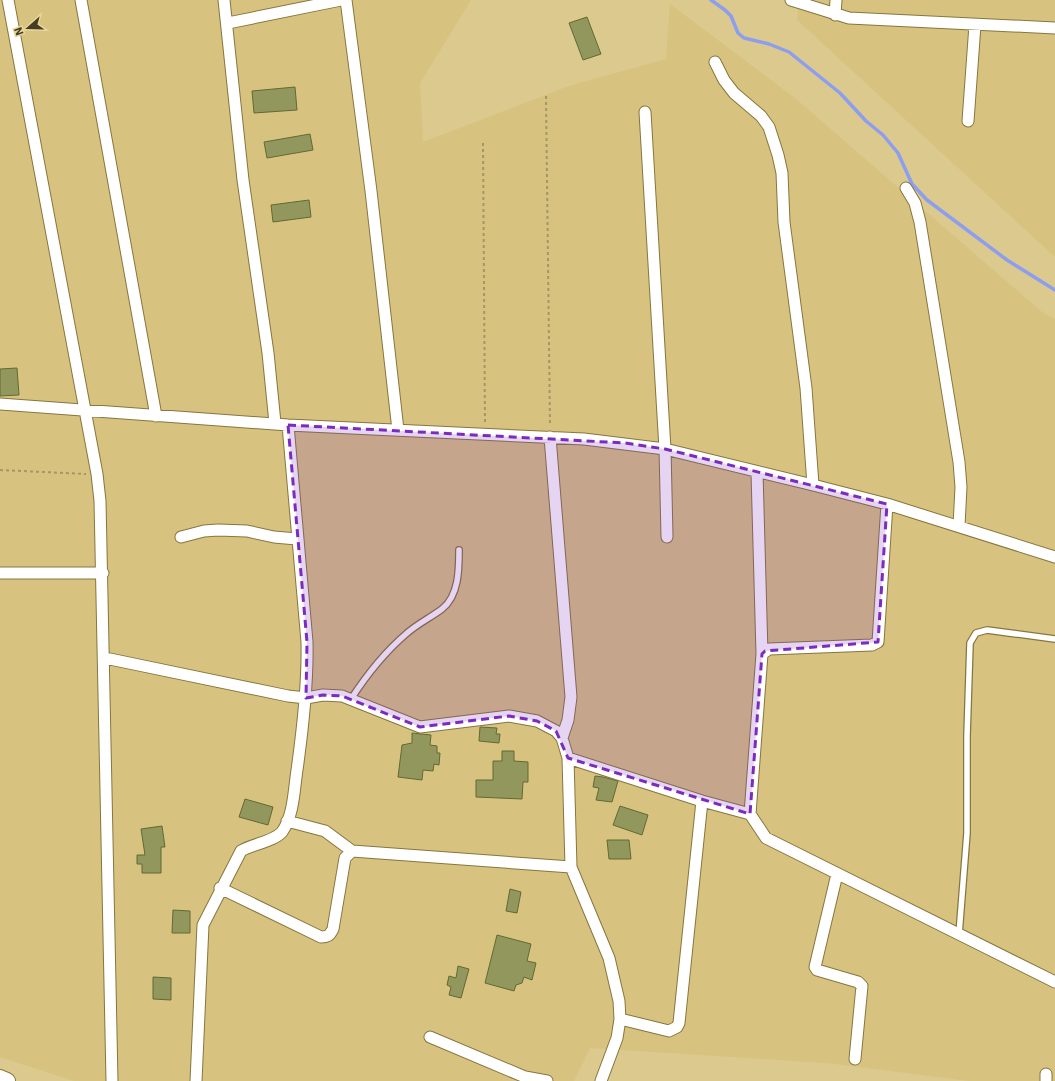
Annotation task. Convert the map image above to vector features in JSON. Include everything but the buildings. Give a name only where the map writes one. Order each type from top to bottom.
[{"type":"main road","points":[[0,1078],[7,1081]]},
{"type":"street","points":[[8,0],[97,474],[100,501],[105,658],[112,1081]]},
{"type":"street","points":[[80,0],[156,416]]},
{"type":"street","points":[[224,0],[228,23],[243,180],[268,353],[275,424]]},
{"type":"street","points":[[228,23],[341,0]]},
{"type":"street","points":[[346,0],[369,168],[398,430]]},
{"type":"street","points":[[791,0],[835,15],[849,18],[1055,28]]},
{"type":"street","points":[[835,15],[836,0]]},
{"type":"street","points":[[968,121],[975,25]]},
{"type":"street","points":[[715,62],[724,80],[734,93],[761,116],[769,127],[778,155],[782,173],[784,222],[806,388],[813,485]]},
{"type":"street","points":[[645,112],[665,449],[667,537]]},
{"type":"street","points":[[906,188],[915,203],[920,222],[959,462],[961,487],[959,526]]},
{"type":"street","points":[[0,404],[288,426],[550,437],[625,443],[665,449],[887,504],[1055,557]]},
{"type":"street","points":[[196,1081],[201,935],[206,916],[241,851],[278,836],[287,821],[292,806],[306,698],[307,642],[288,426]]},
{"type":"street","points":[[550,437],[571,697],[568,720],[562,738]]},
{"type":"street","points":[[757,472],[762,654],[750,814],[766,838],[1055,981]]},
{"type":"street","points":[[762,654],[769,649],[872,645],[878,642],[887,504]]},
{"type":"street","points":[[182,536],[204,531],[218,530],[247,531],[274,537],[297,539]]},
{"type":"street","points":[[0,573],[103,573]]},
{"type":"street","points":[[105,658],[288,696],[306,698],[323,695],[342,696],[420,727],[509,716],[537,721],[556,731],[562,738],[568,758],[571,867],[609,958],[619,1001],[620,1019],[617,1038],[601,1081]]},
{"type":"street","points":[[568,758],[702,801],[750,814]]},
{"type":"street","points":[[620,1019],[669,1031],[677,1027],[702,801]]},
{"type":"street","points":[[287,821],[325,831],[352,851],[571,867]]},
{"type":"street","points":[[220,888],[321,937],[325,937],[330,934],[333,929],[345,858],[352,851]]},
{"type":"street","points":[[837,874],[815,967],[817,970],[858,982],[862,986],[856,1059]]},
{"type":"street","points":[[430,1037],[518,1075],[547,1081]]},
{"type":"lane","points":[[351,699],[370,672],[406,634],[444,608],[451,598],[456,585],[459,550]]},
{"type":"lane","points":[[959,934],[967,832],[967,736],[970,642],[976,633],[987,630],[1055,639]]},
{"type":"path","points":[[546,96],[550,437]]},
{"type":"path","points":[[483,143],[485,434]]},
{"type":"path","points":[[0,470],[97,474]]},
{"type":"highlighted area","points":[[288,425],[625,443],[665,449],[887,504],[878,642],[765,651],[762,654],[750,814],[568,758],[556,731],[537,721],[509,716],[420,727],[342,696],[323,695],[306,698],[307,642]]},
{"type":"shaded area","points":[[0,0],[471,0],[420,83],[423,142],[569,86],[666,59],[670,4],[796,99],[1043,313],[1055,319],[1055,1081],[969,1081],[827,1063],[590,1048],[574,1081],[74,1081],[0,1057]]},
{"type":"shaded area","points":[[799,0],[1055,0],[1055,257],[797,20]]},
{"type":"waterway","points":[[711,0],[731,16],[738,33],[744,38],[769,44],[789,52],[840,93],[866,121],[883,135],[898,153],[912,184],[927,200],[1007,260],[1055,290]]}]
